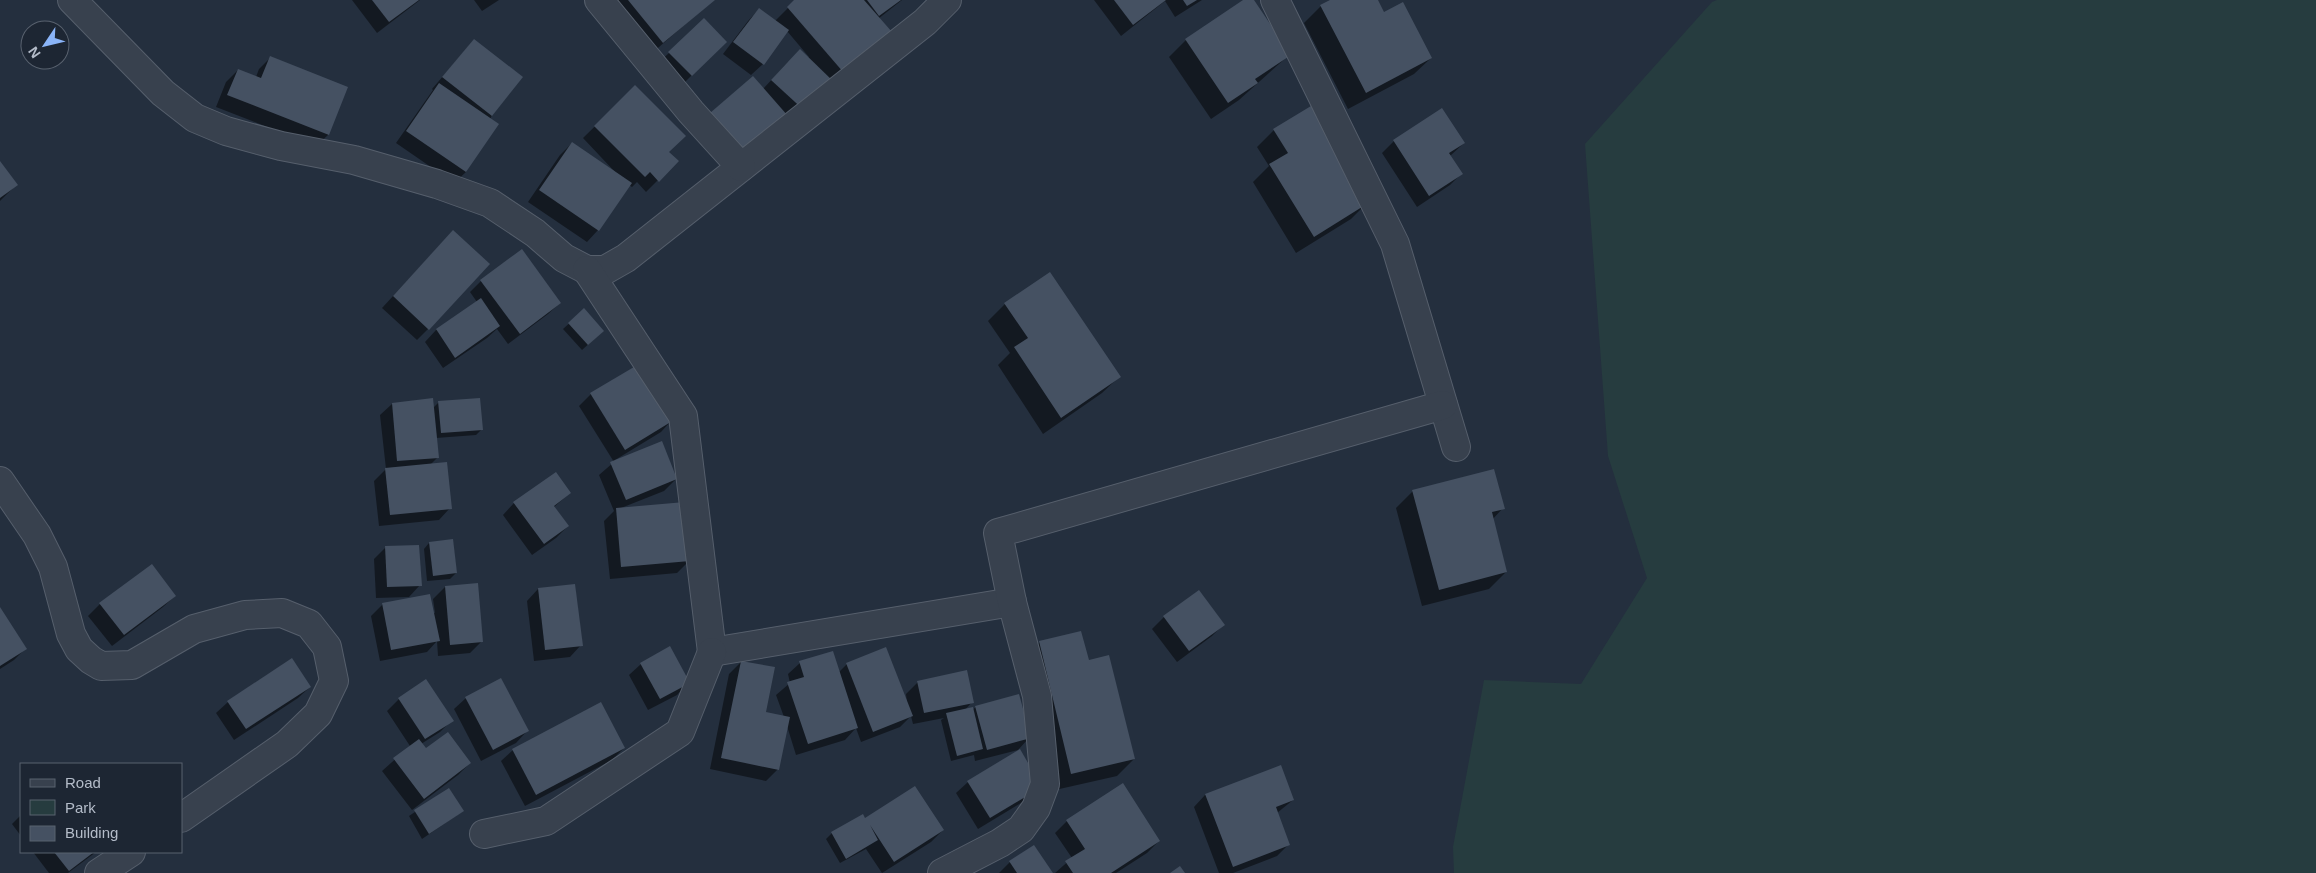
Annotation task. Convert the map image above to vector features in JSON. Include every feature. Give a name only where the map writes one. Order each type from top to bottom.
[{"type":"street","points":[[72,0],[163,93],[195,118],[226,131],[281,146],[363,163],[437,184],[490,203],[535,233],[564,258],[586,270],[683,416],[712,652],[680,732],[546,821],[484,834]]},
{"type":"street","points":[[599,0],[691,112],[741,167]]},
{"type":"street","points":[[586,270],[605,270],[626,258],[925,22],[948,0]]},
{"type":"street","points":[[1274,0],[1395,244],[1456,447]]},
{"type":"street","points":[[942,873],[1000,843],[1021,829],[1036,808],[1045,784],[1037,696],[1012,602],[998,533],[1443,405]]},
{"type":"street","points":[[0,481],[37,535],[53,567],[72,634],[79,649],[90,660],[101,666],[132,665],[194,629],[244,615],[282,613],[309,624],[327,647],[334,681],[318,714],[287,744],[182,817]]},
{"type":"street","points":[[712,652],[1012,602]]},
{"type":"street","points":[[98,873],[128,853]]},
{"type":"green space","points":[[1717,0],[2316,0],[2316,873],[1454,873],[1453,847],[1484,680],[1581,684],[1647,578],[1608,456],[1585,144],[1712,2]]},
{"type":"building","points":[[372,0],[419,0],[389,22]]},
{"type":"building","points":[[628,0],[715,0],[663,43]]},
{"type":"building","points":[[794,0],[864,0],[892,32],[844,73],[787,7]]},
{"type":"building","points":[[867,0],[901,0],[879,16]]},
{"type":"building","points":[[1114,0],[1166,0],[1133,25]]},
{"type":"building","points":[[1183,0],[1197,0],[1187,6]]},
{"type":"building","points":[[1243,0],[1254,0],[1291,55],[1255,79],[1258,83],[1228,103],[1185,39]]},
{"type":"building","points":[[1330,0],[1378,0],[1384,12],[1403,2],[1432,58],[1366,93],[1320,5]]},
{"type":"building","points":[[759,8],[789,30],[764,65],[733,42]]},
{"type":"building","points":[[704,18],[727,42],[692,76],[668,52]]},
{"type":"building","points":[[474,39],[523,77],[492,116],[442,77]]},
{"type":"building","points":[[800,49],[835,83],[807,113],[771,80]]},
{"type":"building","points":[[270,56],[348,87],[329,135],[227,95],[238,69],[261,78]]},
{"type":"building","points":[[753,76],[788,116],[745,154],[710,113]]},
{"type":"building","points":[[439,83],[499,124],[466,172],[406,131]]},
{"type":"building","points":[[635,85],[686,136],[669,152],[679,161],[659,182],[650,172],[645,177],[594,126]]},
{"type":"building","points":[[1311,106],[1370,202],[1314,237],[1269,164],[1288,153],[1273,129]]},
{"type":"building","points":[[1442,108],[1465,143],[1449,153],[1463,174],[1429,196],[1393,140]]},
{"type":"building","points":[[572,142],[632,183],[599,231],[539,190]]},
{"type":"building","points":[[0,161],[18,185],[0,198]]},
{"type":"building","points":[[453,230],[490,264],[429,330],[393,296]]},
{"type":"building","points":[[522,249],[561,303],[520,334],[480,280]]},
{"type":"building","points":[[1050,272],[1121,377],[1061,418],[1014,347],[1028,338],[1004,303]]},
{"type":"building","points":[[481,298],[500,326],[455,358],[436,329]]},
{"type":"building","points":[[584,308],[604,331],[588,345],[568,323]]},
{"type":"building","points":[[639,364],[674,420],[625,450],[590,393]]},
{"type":"building","points":[[433,398],[439,458],[397,461],[392,403]]},
{"type":"building","points":[[480,398],[483,430],[441,433],[438,401]]},
{"type":"building","points":[[662,441],[677,479],[626,500],[610,462]]},
{"type":"building","points":[[447,462],[452,509],[390,515],[385,468]]},
{"type":"building","points":[[1494,469],[1505,509],[1492,512],[1507,572],[1439,590],[1412,490]]},
{"type":"building","points":[[556,472],[571,493],[554,506],[569,526],[544,544],[513,502]]},
{"type":"building","points":[[685,502],[690,561],[621,567],[616,508]]},
{"type":"building","points":[[453,539],[457,573],[433,576],[429,542]]},
{"type":"building","points":[[419,545],[422,586],[387,587],[385,546]]},
{"type":"building","points":[[152,564],[176,596],[124,635],[99,603]]},
{"type":"building","points":[[478,583],[483,642],[450,645],[445,586]]},
{"type":"building","points":[[575,584],[583,646],[545,650],[538,588]]},
{"type":"building","points":[[1199,590],[1225,625],[1189,651],[1163,616]]},
{"type":"building","points":[[430,594],[440,641],[391,650],[382,603]]},
{"type":"building","points":[[0,607],[27,649],[0,666]]},
{"type":"building","points":[[1081,631],[1089,660],[1109,655],[1135,759],[1071,774],[1039,641]]},
{"type":"building","points":[[670,646],[690,683],[660,699],[640,663]]},
{"type":"building","points":[[886,647],[913,716],[873,732],[846,663]]},
{"type":"building","points":[[833,651],[858,728],[808,744],[787,682],[804,677],[799,661]]},
{"type":"building","points":[[292,658],[311,687],[246,729],[227,701]]},
{"type":"building","points":[[741,661],[775,667],[766,712],[790,717],[779,770],[721,758]]},
{"type":"building","points":[[967,670],[974,703],[924,713],[917,681]]},
{"type":"building","points":[[501,678],[529,731],[493,750],[465,697]]},
{"type":"building","points":[[426,679],[454,721],[425,739],[398,698]]},
{"type":"building","points":[[1019,694],[1031,738],[987,750],[975,706]]},
{"type":"building","points":[[601,702],[625,748],[536,795],[512,749]]},
{"type":"building","points":[[973,707],[983,749],[957,756],[946,713]]},
{"type":"building","points":[[448,732],[471,763],[424,799],[393,758],[419,739],[426,748]]},
{"type":"building","points":[[1020,749],[1042,787],[990,818],[967,781]]},
{"type":"building","points":[[1281,765],[1294,800],[1276,807],[1290,845],[1233,867],[1205,794]]},
{"type":"building","points":[[1123,783],[1160,841],[1111,873],[1073,873],[1065,861],[1085,849],[1066,820]]},
{"type":"building","points":[[915,786],[944,830],[894,862],[870,825],[878,840],[846,859],[831,832],[863,814],[865,818]]},
{"type":"building","points":[[449,788],[464,811],[429,834],[414,810]]},
{"type":"building","points":[[1034,845],[1053,873],[1017,873],[1009,861]]},
{"type":"building","points":[[55,853],[93,853],[69,871]]},
{"type":"building","points":[[1180,866],[1185,873],[1170,873]]}]
